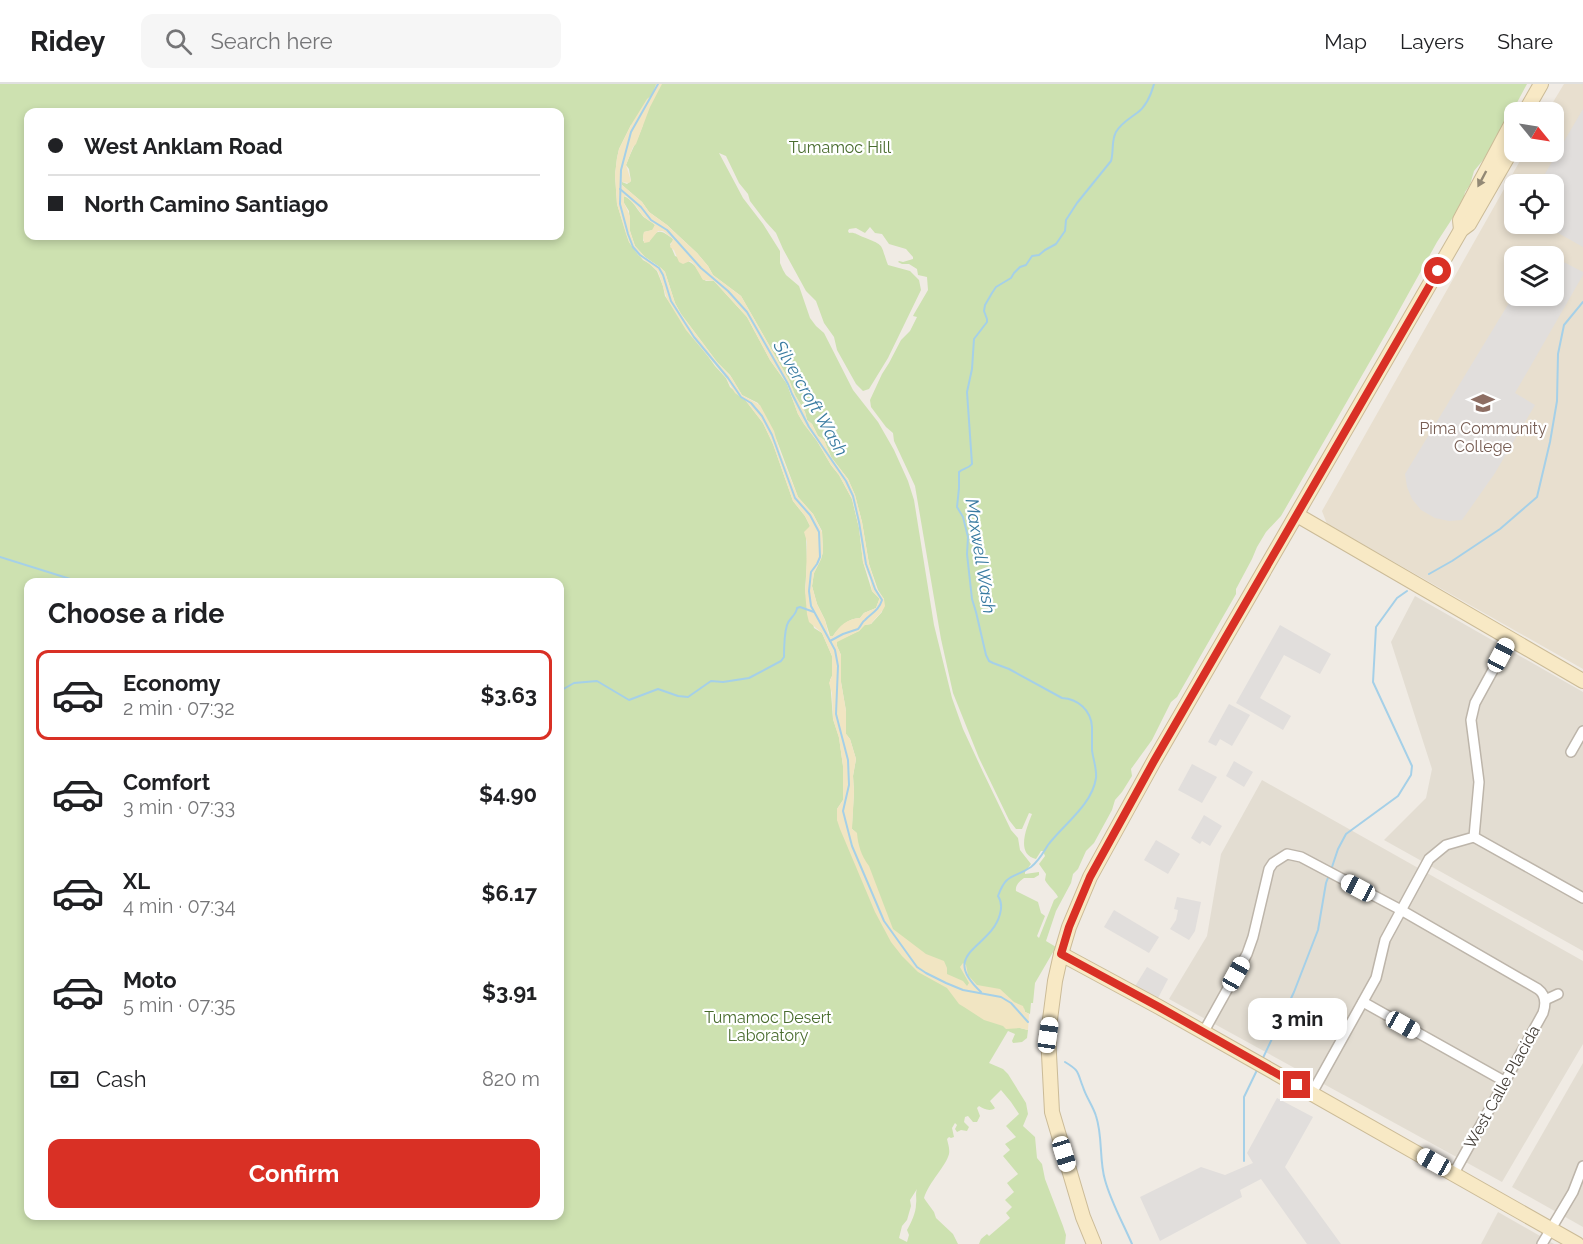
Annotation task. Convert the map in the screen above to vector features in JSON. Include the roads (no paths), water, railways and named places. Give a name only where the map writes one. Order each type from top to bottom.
[{"type":"main road","points":[[1523,102],[1533,84]]},
{"type":"main road","points":[[1531,102],[1541,84]]},
{"type":"main road","points":[[1539,102],[1550,84]]},
{"type":"main road","points":[[1461,230],[1460,220],[1504,139]]},
{"type":"main road","points":[[1094,1244],[1083,1217],[1052,1112],[1048,1035],[1055,981],[1069,927],[1090,877],[1154,761],[1461,230],[1469,224],[1505,162]]},
{"type":"main road","points":[[1297,515],[1583,681]]},
{"type":"main road","points":[[1061,954],[1159,1007],[1577,1244]]},
{"type":"street","points":[[1474,837],[1479,782],[1471,720],[1475,703],[1510,639]]},
{"type":"street","points":[[1571,752],[1583,731]]},
{"type":"street","points":[[1312,1093],[1376,978],[1385,940],[1429,858],[1446,845],[1474,837],[1583,898]]},
{"type":"street","points":[[1276,847],[1283,856]]},
{"type":"street","points":[[1203,1033],[1247,954],[1266,878],[1273,863],[1283,856],[1293,854],[1401,910],[1538,989],[1545,1000],[1558,994]]},
{"type":"street","name":"West Calle Placida","points":[[1454,1173],[1543,1013],[1545,1000]]},
{"type":"street","points":[[1363,1002],[1504,1081]]},
{"type":"street","points":[[1542,1244],[1573,1192],[1583,1166]]},
{"type":"waterway","name":"Silvercroft Wash","points":[[658,84],[631,132],[621,170],[620,204],[633,247],[640,255],[659,268],[671,301],[694,337],[741,397],[751,403],[762,416],[772,435],[795,498],[810,515],[819,532],[820,557],[811,572],[809,591],[811,606],[835,650],[838,666],[836,714],[848,760],[849,785],[843,811],[852,846],[884,921],[917,967],[963,990],[1001,997],[1011,1003],[1028,1022]]},
{"type":"waterway","name":"Maxwell Wash","points":[[981,992],[969,979],[965,968],[966,959],[995,926],[1001,909],[998,896],[1001,888],[1008,879],[1025,871],[1039,860],[1048,845],[1083,806],[1093,788],[1096,775],[1091,721],[1083,707],[989,661],[986,655],[972,599],[967,554],[968,537],[963,517],[957,507],[959,472],[972,464],[967,392],[972,369],[974,339],[987,322],[985,305],[996,287],[1011,278],[1020,267],[1026,265],[1032,256],[1039,255],[1056,244],[1065,231],[1066,220],[1077,203],[1111,161],[1116,132],[1143,107],[1154,84]]},
{"type":"waterway","name":"Silvercroft Wash","points":[[620,189],[641,207],[651,220],[667,230],[701,268],[728,291],[747,312],[788,384],[809,427],[846,481],[853,496],[866,564],[875,589],[882,600],[877,609],[858,629],[830,641]]},
{"type":"waterway","points":[[1429,574],[1500,529],[1537,497],[1557,401],[1558,354],[1564,325],[1583,302]]},
{"type":"waterway","points":[[0,557],[67,578]]},
{"type":"waterway","points":[[1331,870],[1346,834],[1398,796],[1411,775],[1412,766],[1373,682],[1376,627],[1397,598],[1407,591]]},
{"type":"waterway","points":[[564,689],[574,683],[597,681],[629,700],[658,689],[688,697],[711,681],[723,682],[749,678],[781,661],[784,657],[787,625],[797,608],[814,612]]},
{"type":"waterway","points":[[1262,1060],[1294,992],[1318,930],[1329,875]]},
{"type":"waterway","name":"Silvercroft Wash","points":[[1065,1062],[1077,1072],[1095,1112],[1100,1132],[1105,1180],[1132,1244]]},
{"type":"waterway","points":[[1244,1161],[1244,1097],[1258,1068]]},
{"type":"place","name":"Pima Community College","points":[[1483,403]]},
{"type":"park label","name":"Tumamoc Hill","points":[[840,147]]},
{"type":"park label","name":"Tumamoc Desert Laboratory","points":[[768,1026]]}]
